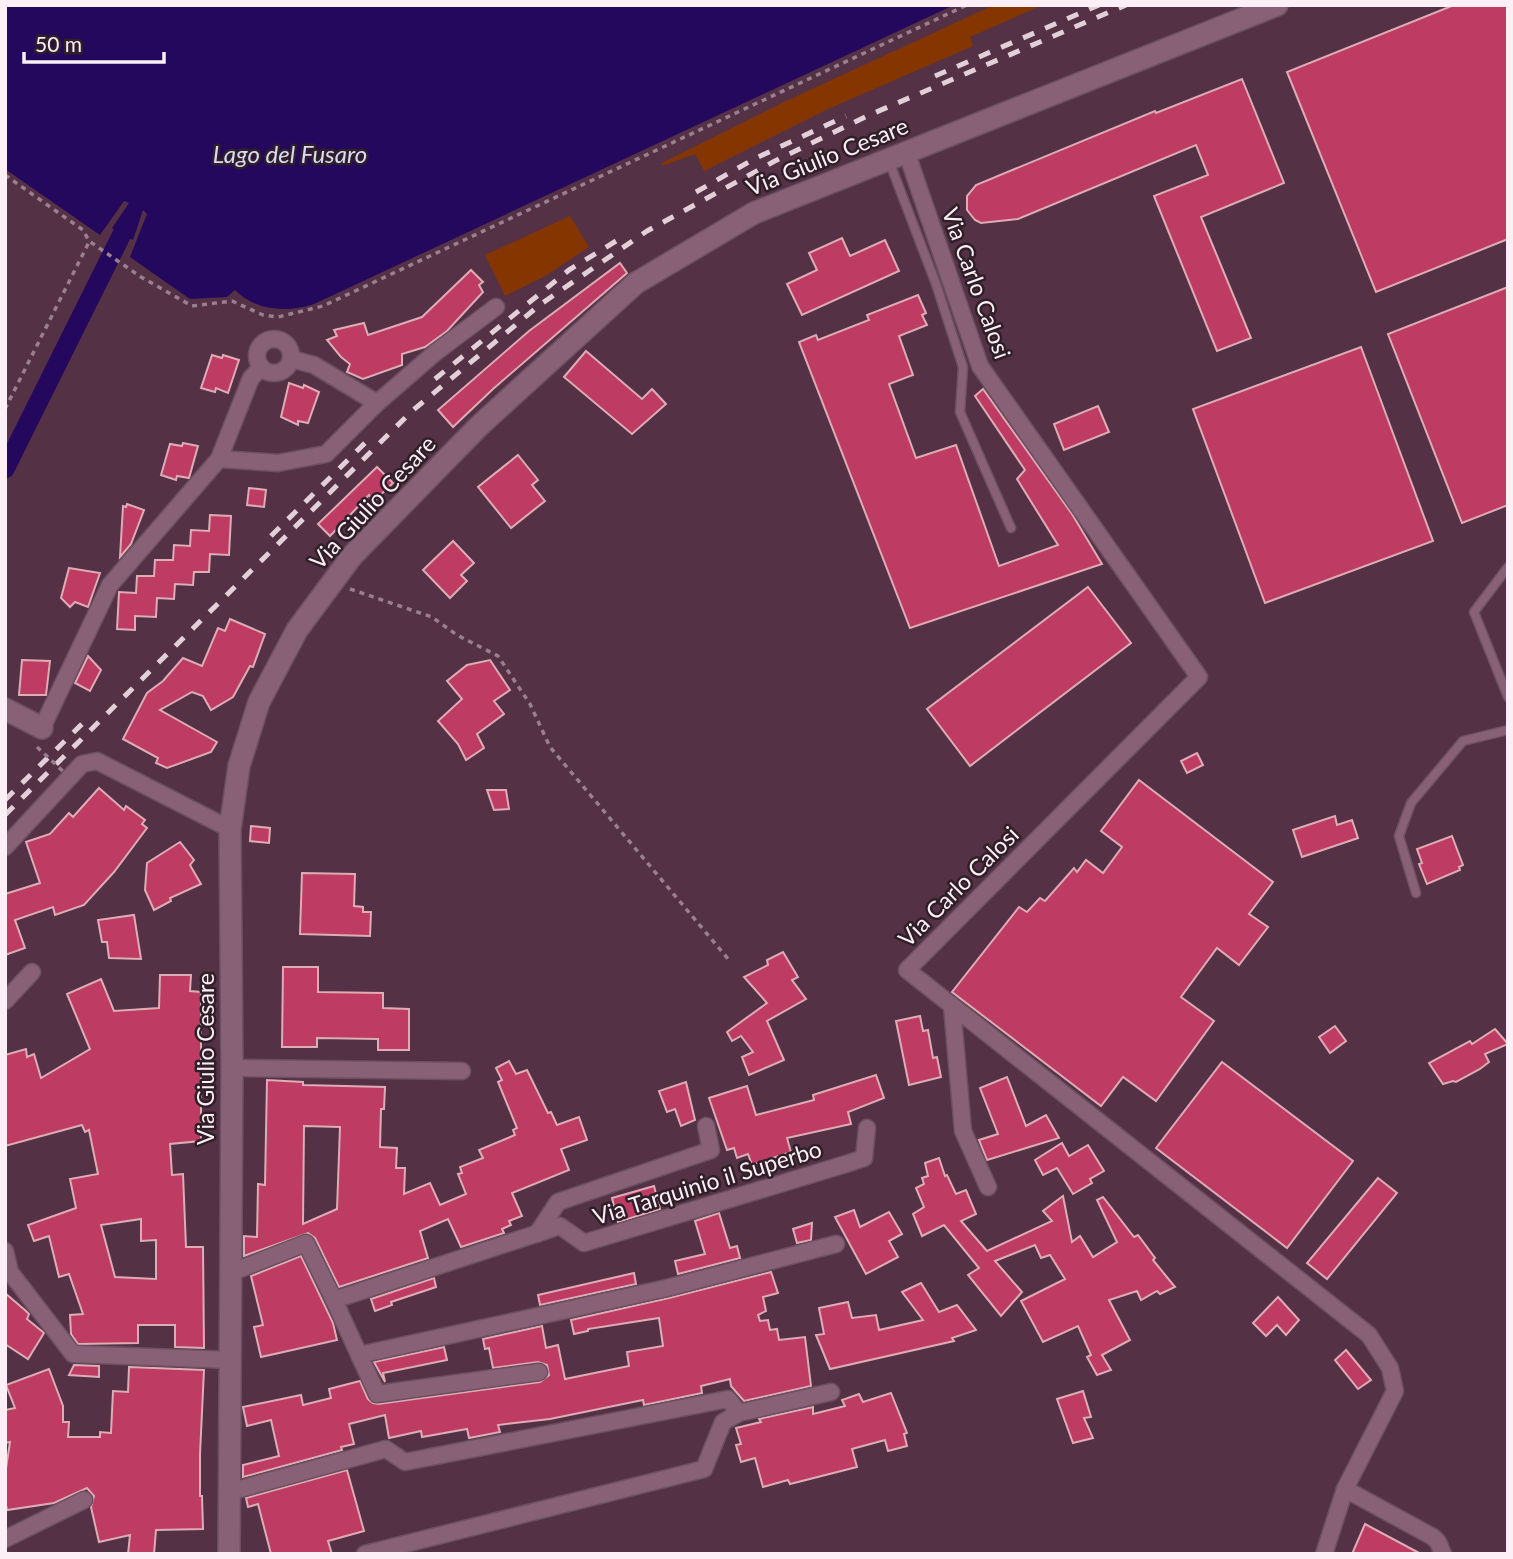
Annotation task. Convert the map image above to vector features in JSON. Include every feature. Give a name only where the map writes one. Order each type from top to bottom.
[{"type":"street","name":"Via Giulio Cesare","points":[[229,1554],[232,1068],[230,828],[239,766],[259,702],[297,630],[352,556],[479,426],[636,282],[754,213],[1277,5]]},
{"type":"street","name":"Via Carlo Calosi","points":[[897,155],[980,366],[1199,677],[907,970],[1369,1335],[1390,1368],[1395,1391],[1345,1489],[1324,1554]]},
{"type":"street","points":[[219,458],[278,463],[326,454],[377,403],[436,352],[496,307]]},
{"type":"street","points":[[269,339],[280,340],[289,347],[291,359],[286,368],[276,373],[261,368],[257,351],[263,342],[269,339]]},
{"type":"street","points":[[291,359],[314,365],[377,403]]},
{"type":"street","points":[[5,709],[40,738],[110,585],[219,458],[251,378],[261,368]]},
{"type":"street","points":[[5,847],[82,764],[97,761],[230,828]]},
{"type":"street","points":[[5,1001],[32,972]]},
{"type":"street","points":[[952,1006],[964,1131],[988,1187]]},
{"type":"street","points":[[232,1068],[462,1071]]},
{"type":"street","name":"Via Tarquinio il Superbo","points":[[537,1234],[558,1202],[711,1150],[706,1126]]},
{"type":"street","name":"Via Tarquinio il Superbo","points":[[334,1300],[560,1226],[584,1243],[846,1164],[864,1158],[867,1128]]},
{"type":"street","points":[[230,1273],[306,1243],[377,1394],[539,1372]]},
{"type":"street","points":[[359,1355],[667,1289],[836,1244]]},
{"type":"street","points":[[5,1251],[10,1272],[73,1354],[230,1360]]},
{"type":"street","points":[[365,1554],[704,1469],[723,1422],[738,1413],[831,1392]]},
{"type":"street","points":[[229,1492],[386,1449],[405,1462],[728,1399],[738,1413]]},
{"type":"street","points":[[1345,1489],[1433,1537],[1443,1554]]},
{"type":"street","points":[[5,1539],[84,1500]]},
{"type":"lane","points":[[897,155],[963,367],[960,412],[1011,528]]},
{"type":"lane","points":[[1508,567],[1474,612],[1508,697]]},
{"type":"lane","points":[[1416,893],[1399,836],[1411,803],[1463,741],[1508,730]]},
{"type":"path","points":[[5,175],[83,230],[89,241],[141,277],[192,306],[232,301],[263,315],[278,317],[323,306],[967,5]]},
{"type":"path","points":[[5,409],[89,241]]},
{"type":"path","points":[[331,584],[394,602],[432,617],[457,635],[498,656],[530,704],[550,747],[729,960]]},
{"type":"path","points":[[40,738],[66,774]]},
{"type":"shaded area","points":[[994,5],[1043,5],[970,37],[973,46],[826,110],[704,171],[695,154],[665,165],[660,164],[786,101]]},
{"type":"shaded area","points":[[570,216],[589,247],[547,275],[505,296],[485,255]]},
{"type":"water","name":"Lago del Fusaro","points":[[5,5],[954,5],[314,304],[282,309],[252,302],[235,290],[227,297],[190,299],[130,257],[147,214],[143,210],[133,240],[121,236],[112,228],[129,203],[124,201],[100,235],[5,169]]},
{"type":"building","points":[[1454,5],[1508,5],[1508,239],[1376,292],[1287,72]]},
{"type":"building","points":[[1242,79],[1284,183],[1201,217],[1251,338],[1217,351],[1154,196],[1208,175],[1196,145],[1018,219],[981,223],[967,210],[967,196],[976,185],[1155,111],[1156,113]]},
{"type":"building","points":[[842,238],[850,256],[885,240],[899,271],[802,315],[787,284],[817,270],[809,253]]},
{"type":"building","points":[[620,263],[627,273],[453,427],[438,410],[529,331]]},
{"type":"building","points":[[471,270],[483,282],[479,285],[483,292],[447,331],[425,347],[402,354],[402,365],[363,379],[347,372],[350,364],[327,340],[337,336],[334,330],[364,323],[368,335],[422,317]]},
{"type":"building","points":[[1508,287],[1508,505],[1462,523],[1388,334]]},
{"type":"building","points":[[918,295],[926,313],[922,315],[927,325],[899,336],[913,375],[889,384],[916,458],[956,445],[999,566],[1058,545],[1017,479],[1025,470],[975,396],[983,389],[1072,514],[1102,564],[910,628],[799,342],[816,335],[818,340],[869,320],[867,315]]},
{"type":"building","points":[[1361,347],[1433,541],[1265,603],[1193,409]]},
{"type":"building","points":[[586,351],[642,399],[652,389],[666,404],[632,434],[564,377]]},
{"type":"building","points":[[212,355],[239,360],[228,393],[216,388],[215,392],[201,388]]},
{"type":"building","points":[[289,383],[303,388],[304,385],[319,392],[308,423],[298,421],[298,425],[281,417]]},
{"type":"building","points":[[1098,406],[1109,432],[1064,450],[1054,424]]},
{"type":"building","points":[[183,443],[198,446],[189,478],[177,476],[176,480],[161,475],[170,444],[182,446]]},
{"type":"building","points":[[518,455],[538,480],[532,485],[545,501],[511,528],[478,487]]},
{"type":"building","points":[[377,467],[393,483],[374,501],[369,495],[330,536],[318,524]]},
{"type":"building","points":[[249,488],[266,490],[264,507],[247,505]]},
{"type":"building","points":[[127,504],[144,510],[131,544],[120,557],[123,506],[126,507]]},
{"type":"building","points":[[210,515],[231,516],[229,555],[210,554],[209,572],[194,572],[193,585],[175,584],[174,599],[157,598],[156,617],[135,616],[135,630],[117,629],[119,592],[136,593],[137,576],[154,576],[155,560],[173,560],[174,545],[190,546],[191,530],[209,531]]},
{"type":"building","points":[[453,541],[474,563],[461,575],[467,581],[450,598],[423,570]]},
{"type":"building","points":[[69,568],[100,573],[88,607],[75,602],[70,607],[61,598]]},
{"type":"building","points":[[1088,587],[1131,643],[970,766],[927,709]]},
{"type":"building","points":[[230,619],[265,634],[253,667],[250,666],[233,697],[211,710],[203,696],[192,692],[160,710],[217,742],[211,752],[167,768],[156,763],[158,758],[123,739],[147,693],[163,681],[183,658],[202,666],[218,628],[225,631]]},
{"type":"building","points":[[88,656],[101,670],[90,691],[75,683]]},
{"type":"building","points":[[22,660],[50,661],[46,695],[19,695]]},
{"type":"building","points":[[490,660],[510,690],[494,701],[504,714],[477,734],[484,748],[466,760],[458,744],[438,721],[462,699],[447,681],[467,665]]},
{"type":"building","points":[[1197,753],[1203,765],[1187,773],[1181,761]]},
{"type":"building","points":[[1139,780],[1273,882],[1249,914],[1268,927],[1239,965],[1217,948],[1181,997],[1214,1021],[1156,1101],[1123,1077],[1101,1106],[952,992],[1019,907],[1027,912],[1040,898],[1045,901],[1074,868],[1077,872],[1086,860],[1103,873],[1122,847],[1101,831]]},
{"type":"building","points":[[99,788],[124,810],[126,806],[145,820],[142,824],[147,828],[114,872],[84,905],[55,915],[53,907],[15,920],[25,948],[5,955],[5,894],[40,883],[26,842],[50,834],[69,813],[73,817]]},
{"type":"building","points":[[487,790],[506,790],[509,809],[494,810]]},
{"type":"building","points":[[1335,816],[1337,825],[1352,820],[1358,838],[1302,857],[1293,830]]},
{"type":"building","points":[[251,826],[270,828],[269,843],[250,841]]},
{"type":"building","points":[[1452,836],[1463,865],[1459,867],[1460,870],[1427,884],[1419,864],[1422,863],[1417,849]]},
{"type":"building","points":[[180,842],[194,860],[190,865],[201,884],[170,898],[171,901],[154,910],[145,890],[147,863]]},
{"type":"building","points":[[302,873],[355,874],[354,906],[363,907],[363,912],[371,912],[370,936],[300,934]]},
{"type":"building","points":[[134,915],[141,959],[109,958],[107,942],[102,942],[98,920]]},
{"type":"building","points":[[783,952],[798,977],[792,980],[806,999],[767,1021],[784,1060],[749,1075],[742,1057],[753,1052],[741,1036],[732,1041],[727,1032],[767,1003],[744,977],[768,965],[767,960]]},
{"type":"building","points":[[283,967],[318,967],[318,992],[383,993],[383,1008],[409,1009],[409,1050],[378,1050],[378,1039],[317,1038],[317,1047],[282,1047]]},
{"type":"building","points":[[160,975],[191,975],[190,991],[201,992],[201,1141],[170,1144],[172,1175],[183,1174],[186,1247],[203,1247],[204,1348],[175,1347],[175,1325],[138,1325],[138,1343],[78,1344],[71,1334],[70,1315],[83,1314],[69,1274],[59,1277],[49,1236],[34,1241],[28,1225],[76,1208],[70,1179],[98,1174],[89,1130],[85,1132],[82,1125],[5,1146],[5,1055],[26,1049],[27,1057],[34,1054],[41,1078],[90,1049],[67,994],[101,979],[114,1011],[159,1008]],"holes":[[[141,1219],[141,1241],[156,1240],[156,1279],[115,1277],[101,1225]]]},
{"type":"building","points":[[920,1016],[923,1031],[928,1030],[933,1058],[937,1057],[941,1077],[909,1085],[896,1021]]},
{"type":"building","points":[[1335,1026],[1346,1041],[1330,1053],[1319,1037]]},
{"type":"building","points":[[1495,1029],[1508,1044],[1485,1054],[1489,1062],[1480,1069],[1456,1082],[1443,1084],[1429,1063],[1470,1041],[1472,1044]]},
{"type":"building","points":[[509,1061],[516,1074],[527,1070],[548,1113],[551,1112],[557,1125],[579,1117],[587,1140],[561,1149],[569,1170],[512,1193],[522,1216],[509,1221],[511,1225],[502,1229],[504,1233],[461,1247],[448,1219],[420,1231],[428,1258],[339,1287],[315,1238],[308,1233],[244,1256],[244,1236],[257,1237],[258,1184],[265,1185],[267,1080],[303,1082],[303,1085],[385,1087],[384,1109],[381,1109],[380,1147],[397,1148],[396,1168],[405,1168],[404,1194],[430,1183],[440,1205],[466,1194],[458,1174],[462,1173],[460,1167],[483,1158],[479,1150],[515,1135],[513,1130],[517,1128],[498,1082],[502,1080],[496,1068]],"holes":[[[304,1126],[340,1127],[337,1209],[303,1224]]]},
{"type":"building","points":[[1222,1062],[1353,1161],[1287,1248],[1156,1148]]},
{"type":"building","points":[[876,1075],[884,1098],[848,1112],[851,1124],[787,1138],[791,1152],[752,1165],[748,1154],[737,1158],[734,1148],[727,1150],[709,1098],[747,1086],[756,1115],[814,1100],[813,1095]]},
{"type":"building","points":[[1007,1077],[1026,1126],[1046,1115],[1059,1138],[987,1160],[979,1140],[998,1134],[980,1088]]},
{"type":"building","points":[[686,1082],[695,1120],[681,1126],[675,1109],[667,1112],[659,1091]]},
{"type":"building","points":[[1062,1143],[1069,1156],[1088,1145],[1104,1171],[1090,1179],[1092,1183],[1073,1194],[1057,1168],[1043,1175],[1035,1160]]},
{"type":"building","points":[[939,1158],[945,1176],[947,1175],[956,1194],[966,1190],[976,1214],[961,1221],[987,1251],[1052,1221],[1043,1211],[1063,1196],[1072,1242],[1080,1236],[1093,1257],[1117,1242],[1097,1200],[1103,1197],[1134,1237],[1138,1235],[1155,1258],[1153,1260],[1175,1287],[1160,1294],[1157,1291],[1141,1300],[1137,1291],[1109,1300],[1130,1340],[1102,1355],[1111,1370],[1097,1375],[1087,1357],[1091,1355],[1078,1326],[1043,1342],[1021,1301],[1065,1279],[1050,1255],[1041,1258],[1035,1245],[995,1261],[1022,1292],[1001,1316],[968,1275],[979,1268],[944,1225],[922,1236],[913,1214],[924,1207],[916,1188],[924,1184],[922,1178],[928,1176],[925,1163]]},
{"type":"building","points":[[1378,1178],[1397,1193],[1327,1279],[1307,1263]]},
{"type":"building","points":[[654,1186],[660,1209],[618,1222],[612,1198]]},
{"type":"building","points":[[854,1210],[860,1227],[889,1212],[902,1234],[889,1241],[898,1257],[866,1274],[835,1217]]},
{"type":"building","points":[[719,1213],[730,1248],[737,1246],[740,1258],[678,1274],[675,1261],[705,1254],[695,1221]]},
{"type":"building","points":[[812,1223],[811,1240],[797,1243],[793,1229]]},
{"type":"building","points":[[301,1256],[333,1323],[337,1340],[261,1357],[254,1327],[263,1325],[251,1276]]},
{"type":"building","points":[[771,1272],[778,1293],[763,1297],[766,1311],[758,1315],[760,1321],[768,1320],[770,1330],[777,1329],[779,1340],[805,1337],[811,1386],[744,1401],[731,1386],[730,1379],[701,1386],[702,1393],[644,1405],[643,1400],[550,1419],[498,1425],[500,1432],[469,1438],[467,1429],[422,1437],[421,1431],[389,1438],[385,1415],[349,1424],[354,1444],[341,1447],[342,1450],[243,1477],[243,1465],[279,1456],[271,1420],[247,1426],[243,1407],[301,1395],[303,1405],[331,1398],[329,1389],[360,1381],[368,1399],[378,1404],[540,1382],[549,1375],[547,1365],[538,1362],[493,1368],[489,1348],[485,1349],[483,1339],[542,1326],[546,1348],[558,1345],[565,1379],[629,1366],[627,1352],[663,1346],[659,1318],[588,1329],[574,1334],[571,1320]]},
{"type":"building","points":[[634,1273],[636,1284],[540,1305],[538,1295]]},
{"type":"building","points":[[434,1278],[436,1287],[391,1302],[392,1305],[375,1311],[371,1299]]},
{"type":"building","points":[[921,1283],[939,1312],[957,1305],[976,1330],[952,1338],[954,1341],[830,1369],[816,1335],[824,1334],[819,1308],[848,1302],[852,1318],[876,1315],[879,1330],[923,1320],[902,1292]]},
{"type":"building","points":[[5,1293],[29,1314],[27,1319],[44,1333],[28,1359],[5,1344]]},
{"type":"building","points":[[1278,1297],[1299,1320],[1286,1335],[1277,1325],[1266,1336],[1253,1323]]},
{"type":"building","points":[[444,1347],[447,1360],[383,1373],[385,1382],[374,1362]]},
{"type":"building","points":[[1346,1350],[1371,1380],[1358,1389],[1335,1360]]},
{"type":"building","points":[[74,1365],[99,1366],[99,1377],[69,1375]]},
{"type":"building","points":[[129,1367],[204,1370],[200,1454],[203,1529],[156,1530],[154,1554],[128,1554],[130,1535],[99,1542],[91,1507],[94,1496],[87,1488],[54,1503],[7,1510],[5,1501],[5,1475],[10,1442],[5,1443],[5,1410],[15,1408],[6,1385],[49,1369],[63,1406],[63,1422],[69,1422],[68,1437],[100,1437],[100,1432],[111,1433],[113,1391],[128,1392]]},
{"type":"building","points":[[1083,1391],[1091,1417],[1084,1418],[1093,1438],[1073,1443],[1057,1399]]},
{"type":"building","points":[[891,1393],[907,1433],[904,1434],[907,1446],[888,1451],[885,1440],[852,1449],[857,1467],[790,1484],[788,1480],[763,1487],[755,1458],[741,1462],[736,1445],[741,1444],[736,1428],[761,1422],[759,1419],[813,1407],[813,1414],[845,1406],[842,1400],[859,1394],[863,1402]]},
{"type":"building","points":[[347,1470],[364,1531],[328,1541],[332,1554],[271,1554],[258,1504],[248,1507],[246,1498]]},
{"type":"building","points":[[1365,1524],[1421,1554],[1352,1554]]},
{"type":"waterway","points":[[5,469],[121,236]]},
{"type":"railway","points":[[935,76],[1099,5]]},
{"type":"railway","points":[[5,815],[412,411],[541,304],[647,231],[773,162],[867,116],[1126,5]]},
{"type":"railway","points":[[696,192],[754,159],[846,116]]},
{"type":"railway","points":[[435,379],[569,270],[616,241]]},
{"type":"railway","points":[[271,536],[368,440]]},
{"type":"railway","points":[[5,800],[82,724]]}]
